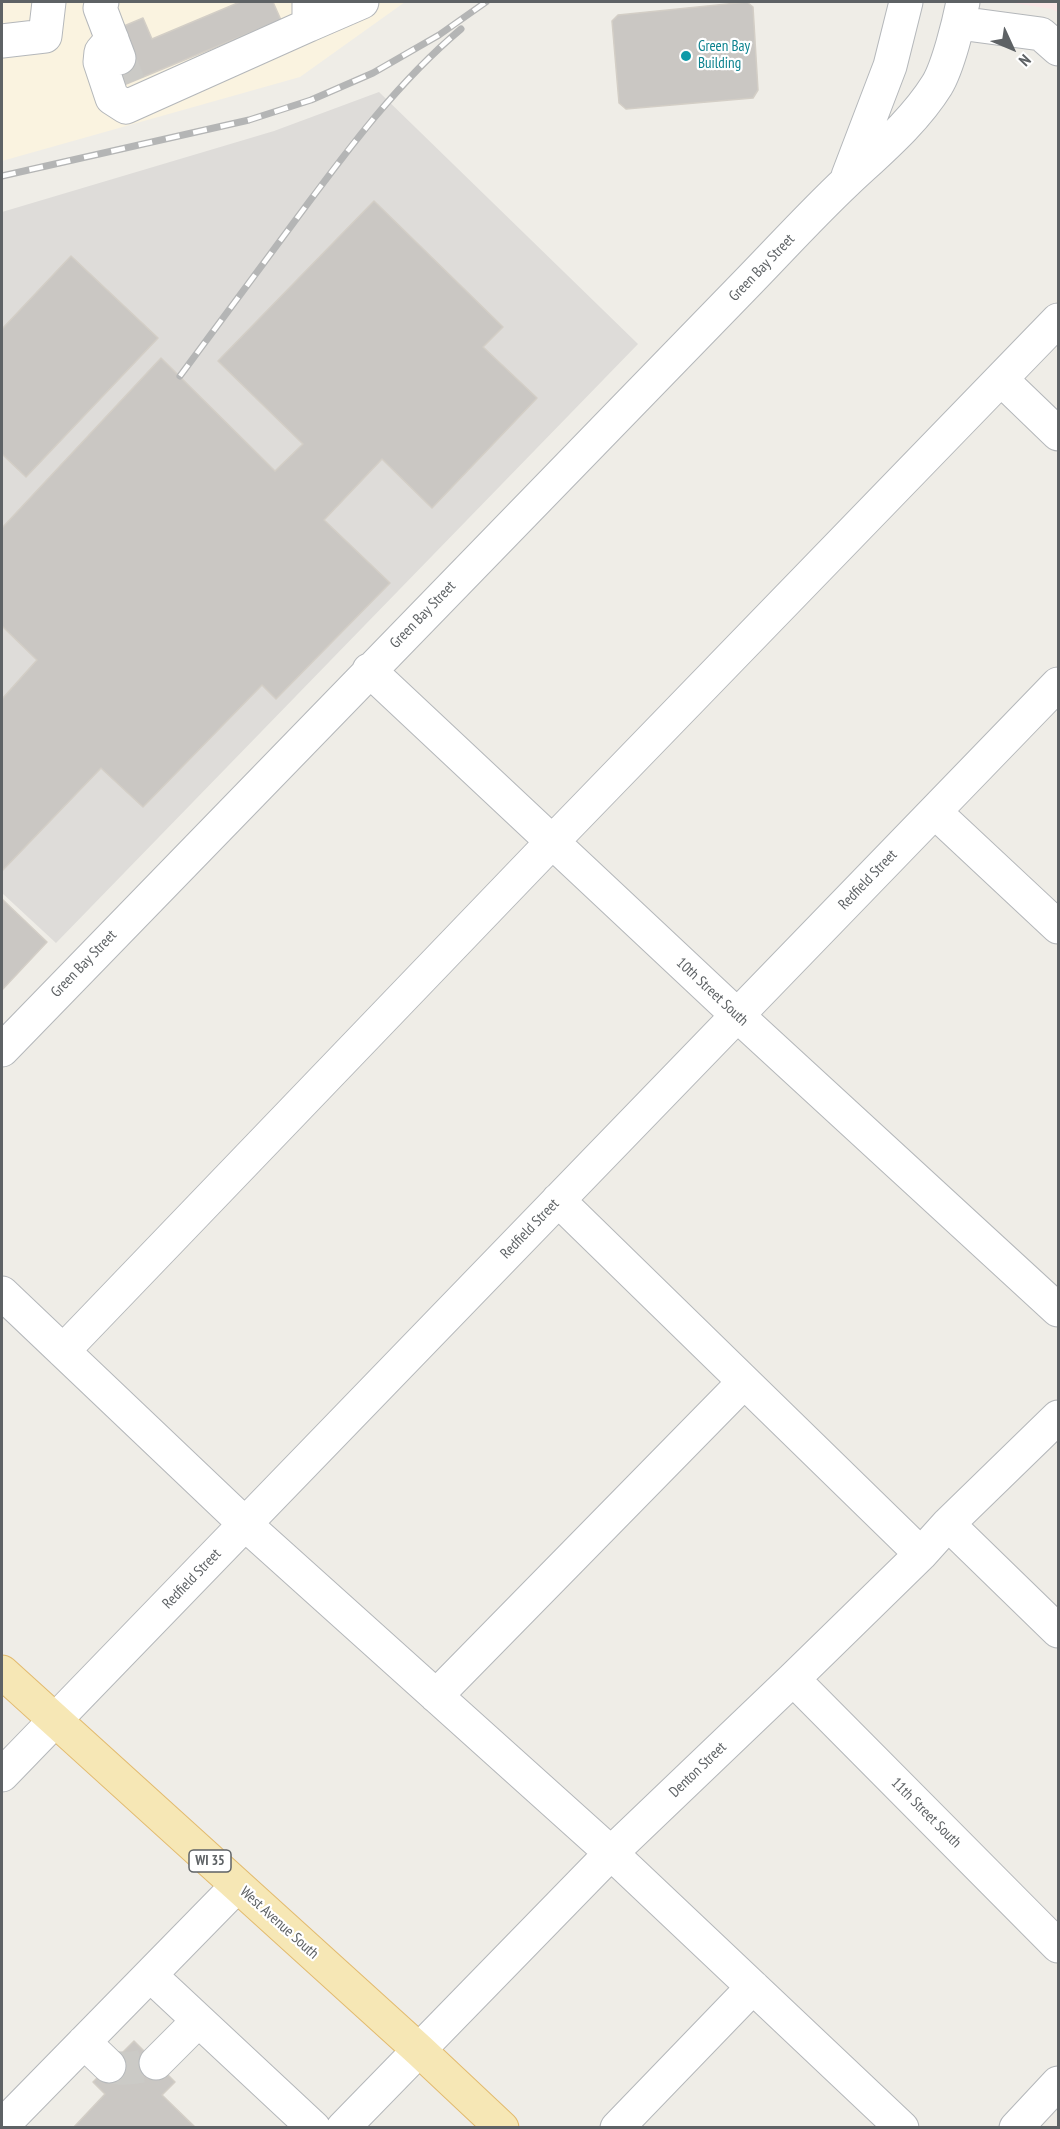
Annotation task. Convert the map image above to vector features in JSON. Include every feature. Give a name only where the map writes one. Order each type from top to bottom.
[{"type":"main road","name":"West Avenue South","points":[[2,1672],[502,2127]]},
{"type":"street","points":[[2,41],[45,36],[49,2]]},
{"type":"street","points":[[102,2],[100,8],[124,70],[309,13],[362,2]]},
{"type":"street","name":"Green Bay Street","points":[[846,182],[890,66],[906,2]]},
{"type":"street","points":[[961,12],[1041,34],[1059,49]]},
{"type":"street","name":"Green Bay Street","points":[[2,1050],[369,670],[846,182],[889,142],[939,83],[961,12]]},
{"type":"street","points":[[63,1351],[552,842],[1059,320]]},
{"type":"street","points":[[1001,379],[1059,434]]},
{"type":"street","name":"10th Street South","points":[[369,670],[737,1015],[1059,1310]]},
{"type":"street","name":"Redfield Street","points":[[2,1775],[1059,684]]},
{"type":"street","points":[[934,812],[1059,927]]},
{"type":"street","points":[[558,1200],[921,1554]]},
{"type":"street","points":[[2,1293],[245,1524],[611,1853],[902,2127]]},
{"type":"street","points":[[436,1696],[744,1382]]},
{"type":"street","name":"Denton Street","points":[[343,2127],[611,1853],[793,1679],[1059,1417]]},
{"type":"street","points":[[948,1524],[1059,1630]]},
{"type":"street","name":"11th Street South","points":[[793,1679],[1059,1946]]},
{"type":"street","points":[[2,2127],[237,1886]]},
{"type":"street","points":[[150,1975],[314,2127]]},
{"type":"street","points":[[617,2127],[753,1987]]},
{"type":"street","points":[[156,2063],[198,2021]]},
{"type":"street","points":[[84,2042],[109,2066]]},
{"type":"street","points":[[1016,2127],[1059,2083]]},
{"type":"shaded area","points":[[2,2],[405,2],[300,77],[2,161]]},
{"type":"shaded area","points":[[1007,2],[1058,2],[1058,12],[1051,9]]},
{"type":"shaded area","points":[[379,92],[638,344],[56,943],[2,893],[2,212],[274,131]]},
{"type":"building","points":[[240,2],[273,2],[281,20],[119,87],[112,31],[143,18],[152,39]]},
{"type":"building","name":"Green Bay Building","points":[[747,2],[753,7],[758,90],[753,98],[626,109],[619,103],[612,21],[618,15]]},
{"type":"building","points":[[374,201],[503,327],[483,347],[537,398],[432,508],[382,459],[324,520],[390,583],[276,699],[262,685],[143,807],[101,768],[2,871],[2,699],[37,660],[2,626],[2,528],[161,358],[275,471],[303,444],[218,361]]},
{"type":"building","points":[[71,256],[158,338],[26,477],[2,454],[2,329]]},
{"type":"building","points":[[2,899],[47,942],[2,990]]},
{"type":"building","points":[[134,2041],[175,2082],[162,2095],[196,2128],[73,2128],[105,2094],[93,2082]]},
{"type":"tunnel","points":[[119,58],[129,83]]},
{"type":"tunnel","points":[[109,2066],[127,2068],[156,2063]]},
{"type":"railway","points":[[2,176],[249,120],[311,100],[373,73],[439,35],[486,2]]},
{"type":"railway","points":[[180,376],[356,140],[395,93],[461,29]]},
{"type":"place","name":"Green Bay Building","points":[[686,56]]}]
